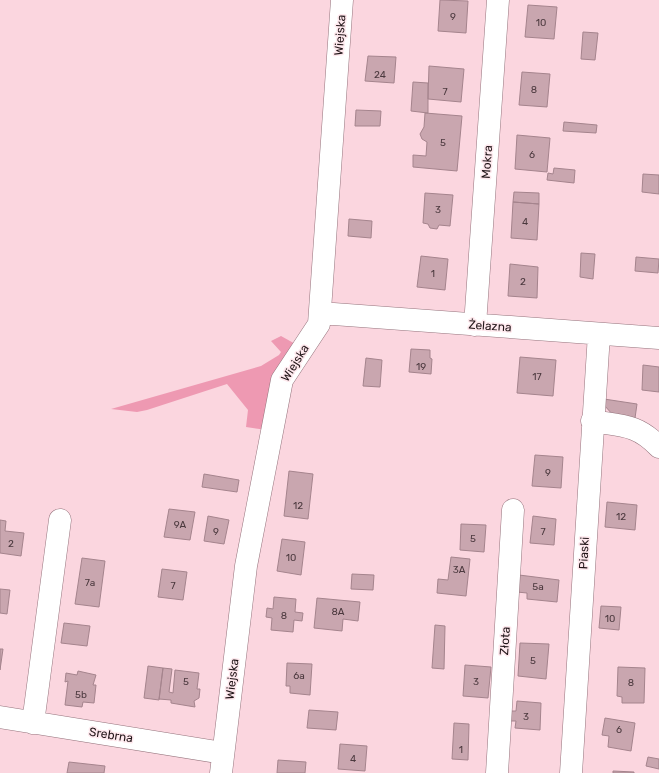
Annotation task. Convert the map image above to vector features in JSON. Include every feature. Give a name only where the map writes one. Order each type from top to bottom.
[{"type":"street","name":"Wiejska","points":[[222,763],[246,566],[282,380],[319,324],[342,0]]},
{"type":"street","name":"Mokra","points":[[475,325],[498,0]]},
{"type":"street","name":"Żelazna","points":[[320,314],[659,338]]},
{"type":"street","name":"Piaski","points":[[571,773],[592,421],[599,334]]},
{"type":"street","points":[[592,421],[633,428],[647,434],[659,447]]},
{"type":"street","name":"Złota","points":[[497,773],[513,510]]},
{"type":"street","points":[[33,723],[60,520]]},
{"type":"street","name":"Srebrna","points":[[0,717],[222,763]]},
{"type":"shaded area","points":[[281,336],[299,346],[267,430],[246,427],[248,410],[227,384],[147,410],[137,412],[111,409],[261,366],[279,355],[281,352],[271,341]]},
{"type":"building","points":[[440,0],[468,1],[466,33],[438,31]]},
{"type":"building","points":[[528,5],[557,7],[554,39],[525,37]]},
{"type":"building","points":[[583,32],[598,33],[595,60],[581,59]]},
{"type":"building","points":[[368,56],[396,57],[394,83],[365,81]]},
{"type":"building","points":[[429,66],[464,69],[461,102],[428,99]]},
{"type":"building","points":[[522,72],[550,74],[547,107],[519,105]]},
{"type":"building","points":[[413,82],[428,83],[428,113],[411,111]]},
{"type":"building","points":[[356,110],[381,111],[380,126],[355,126]]},
{"type":"building","points":[[425,113],[462,116],[457,171],[413,167],[413,155],[426,156],[427,142],[422,139],[420,134],[424,127]]},
{"type":"building","points":[[564,122],[597,125],[596,133],[563,131]]},
{"type":"building","points":[[517,135],[550,138],[547,172],[515,169]]},
{"type":"building","points":[[554,168],[575,170],[574,183],[547,180],[548,173],[553,174]]},
{"type":"building","points":[[643,174],[659,175],[659,194],[642,192]]},
{"type":"building","points":[[514,192],[539,193],[539,204],[513,202]]},
{"type":"building","points":[[425,193],[453,195],[450,226],[439,225],[437,229],[430,228],[428,224],[423,223]]},
{"type":"building","points":[[513,202],[539,204],[537,240],[511,238]]},
{"type":"building","points":[[349,219],[372,221],[371,238],[348,236]]},
{"type":"building","points":[[581,253],[595,254],[593,279],[580,277]]},
{"type":"building","points":[[421,256],[448,259],[445,290],[417,287]]},
{"type":"building","points":[[636,257],[659,259],[658,273],[635,271]]},
{"type":"building","points":[[510,264],[538,267],[537,298],[508,296]]},
{"type":"building","points":[[411,349],[430,350],[430,358],[432,359],[431,374],[409,372]]},
{"type":"building","points":[[520,357],[556,360],[553,396],[517,393]]},
{"type":"building","points":[[366,358],[382,360],[380,387],[363,386]]},
{"type":"building","points":[[643,365],[659,367],[659,392],[642,390]]},
{"type":"building","points":[[604,399],[637,404],[635,418],[613,415],[604,405]]},
{"type":"building","points":[[535,455],[563,457],[561,488],[532,486]]},
{"type":"building","points":[[289,471],[313,474],[308,519],[284,516]]},
{"type":"building","points":[[204,474],[239,480],[237,492],[202,487]]},
{"type":"building","points":[[607,502],[637,505],[635,530],[605,527]]},
{"type":"building","points":[[169,509],[195,512],[190,540],[164,537]]},
{"type":"building","points":[[208,516],[229,520],[224,544],[204,541]]},
{"type":"building","points":[[533,516],[556,519],[554,545],[530,543]]},
{"type":"building","points":[[0,520],[6,521],[5,531],[24,533],[21,556],[0,553]]},
{"type":"building","points":[[461,524],[486,525],[484,552],[460,550]]},
{"type":"building","points":[[282,539],[305,542],[301,575],[277,571]]},
{"type":"building","points":[[451,557],[470,559],[466,596],[437,593],[438,579],[448,580]]},
{"type":"building","points":[[82,558],[105,561],[99,607],[75,604]]},
{"type":"building","points":[[162,569],[187,572],[183,600],[158,597]]},
{"type":"building","points":[[352,574],[374,575],[373,590],[351,589]]},
{"type":"building","points":[[519,575],[559,580],[557,602],[527,599],[527,593],[517,592]]},
{"type":"building","points":[[0,589],[10,590],[7,614],[0,613]]},
{"type":"building","points":[[274,597],[296,599],[295,612],[303,613],[302,621],[294,620],[293,632],[271,630],[272,618],[266,617],[267,608],[273,609]]},
{"type":"building","points":[[317,598],[360,602],[358,621],[343,619],[342,631],[314,628]]},
{"type":"building","points":[[601,606],[621,607],[619,630],[599,628]]},
{"type":"building","points":[[64,623],[90,626],[87,646],[61,643]]},
{"type":"building","points":[[435,625],[445,626],[444,669],[432,668]]},
{"type":"building","points":[[520,643],[549,644],[546,679],[518,676]]},
{"type":"building","points":[[0,649],[3,649],[0,670]]},
{"type":"building","points":[[287,663],[312,664],[310,695],[290,693],[290,686],[286,686]]},
{"type":"building","points":[[465,665],[491,667],[488,698],[463,696]]},
{"type":"building","points":[[148,666],[163,668],[159,700],[144,698]]},
{"type":"building","points":[[618,667],[645,668],[644,703],[622,703],[622,697],[617,696]]},
{"type":"building","points":[[163,668],[172,669],[169,692],[173,693],[175,670],[199,673],[197,689],[200,689],[199,698],[194,701],[195,707],[171,703],[171,700],[159,699]]},
{"type":"building","points":[[78,671],[96,675],[93,685],[96,685],[94,703],[83,702],[82,707],[65,705],[68,681],[65,682],[66,673],[77,675]]},
{"type":"building","points":[[517,701],[541,703],[540,730],[515,728],[516,721],[510,721],[511,711],[516,711]]},
{"type":"building","points":[[309,710],[338,712],[336,730],[307,728]]},
{"type":"building","points":[[605,718],[635,723],[631,751],[608,747],[609,736],[602,735]]},
{"type":"building","points":[[454,723],[469,724],[468,760],[452,759]]},
{"type":"building","points":[[340,744],[367,746],[365,771],[338,769]]},
{"type":"building","points":[[648,757],[659,759],[659,769],[646,766]]},
{"type":"building","points":[[278,760],[306,762],[305,773],[277,773]]},
{"type":"building","points":[[69,762],[105,766],[104,773],[67,773]]},
{"type":"building","points":[[613,771],[634,772],[634,773],[613,773]]}]
